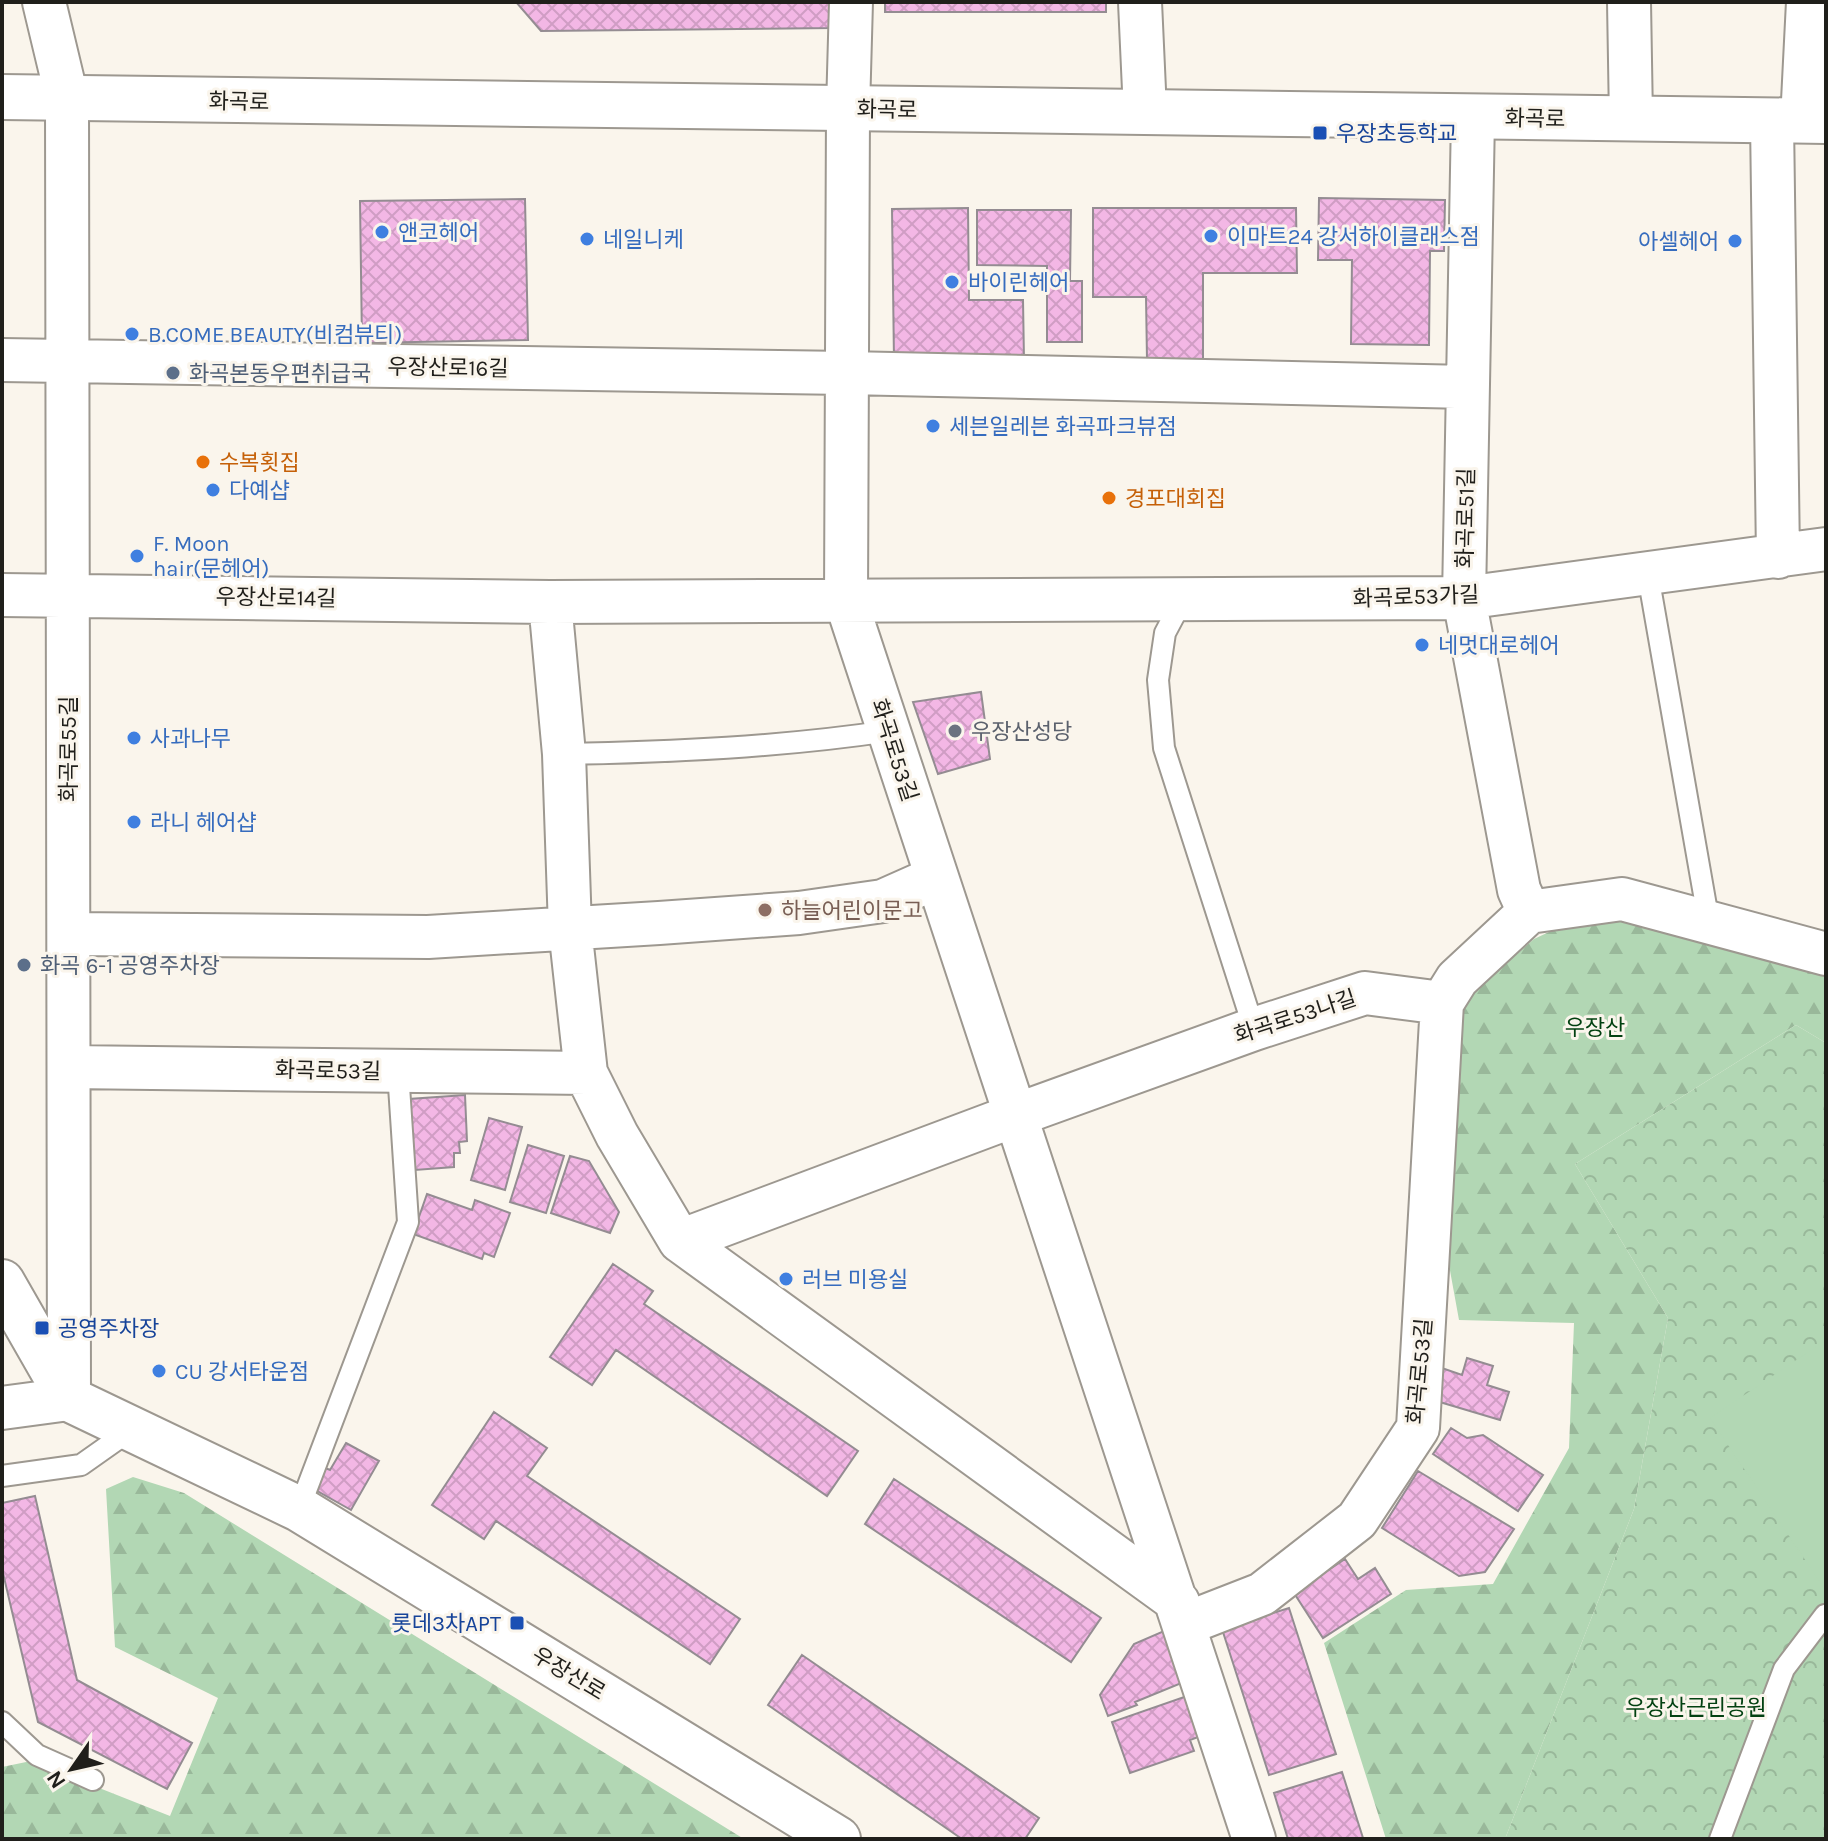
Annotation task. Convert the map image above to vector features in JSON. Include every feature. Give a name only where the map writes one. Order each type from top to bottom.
[{"type":"main road","name":"화곡로","points":[[2,97],[1800,121]]},
{"type":"main road","points":[[2,1282],[69,1399]]},
{"type":"main road","name":"우장산로","points":[[69,1399],[299,1509],[838,1839]]},
{"type":"street","name":"화곡로55길","points":[[44,2],[67,98],[69,1399]]},
{"type":"street","name":"화곡로53길","points":[[851,2],[846,601],[1254,1839]]},
{"type":"street","points":[[1140,2],[1145,112]]},
{"type":"street","points":[[1629,2],[1631,119]]},
{"type":"street","points":[[1778,557],[1808,2]]},
{"type":"street","name":"화곡로51길","points":[[1473,117],[1464,598],[1519,890],[1529,912]]},
{"type":"street","name":"우장산로16길","points":[[2,360],[847,373]]},
{"type":"street","points":[[847,373],[1467,387]]},
{"type":"street","name":"화곡로53가길","points":[[846,601],[1464,598],[1826,549]]},
{"type":"street","name":"우장산로14길","points":[[2,595],[550,602],[846,601]]},
{"type":"street","points":[[550,602],[564,754],[570,928],[586,1073],[617,1135],[680,1241],[1181,1613]]},
{"type":"street","points":[[69,934],[428,937],[570,928],[830,910],[883,901],[937,877]]},
{"type":"street","points":[[1442,1003],[1457,979],[1529,912],[1622,899],[1826,954]]},
{"type":"street","name":"화곡로53나길","points":[[1016,1115],[1254,1029],[1365,993],[1442,1003]]},
{"type":"street","name":"화곡로53길","points":[[1181,1613],[1262,1594],[1357,1520],[1418,1428],[1442,1003]]},
{"type":"street","name":"화곡로53길","points":[[69,1067],[586,1073]]},
{"type":"street","points":[[680,1241],[1016,1115]]},
{"type":"street","points":[[2,1408],[69,1399]]},
{"type":"lane","points":[[1648,575],[1709,923]]},
{"type":"lane","points":[[1183,599],[1165,633],[1158,680],[1164,748],[1254,1029]]},
{"type":"lane","points":[[564,754],[677,752],[889,731]]},
{"type":"lane","points":[[299,1509],[408,1222],[398,1071]]},
{"type":"lane","points":[[2,1476],[81,1465],[132,1429]]},
{"type":"lane","points":[[1720,1839],[1784,1669],[1825,1615]]},
{"type":"lane","points":[[2,1722],[37,1755],[93,1780]]},
{"type":"green space","name":"우장산","points":[[1581,917],[1658,918],[1826,964],[1826,1043],[1796,1025],[1575,1164],[1668,1318],[1634,1509],[1505,1839],[1386,1839],[1324,1643],[1406,1590],[1493,1584],[1569,1448],[1574,1323],[1459,1320],[1447,1254],[1457,1005],[1534,939]]},
{"type":"green space","name":"우장산근린공원","points":[[1796,1025],[1826,1043],[1826,1839],[1505,1839],[1634,1509],[1668,1318],[1575,1164]]},
{"type":"green space","points":[[1826,1340],[1826,1591],[1710,1418]]},
{"type":"green space","points":[[133,1477],[184,1493],[744,1839],[2,1839],[2,1767],[31,1761],[170,1816],[218,1698],[115,1647],[106,1489]]},
{"type":"building","points":[[516,2],[833,2],[833,28],[541,31]]},
{"type":"building","points":[[885,2],[1106,2],[1106,12],[885,12]]},
{"type":"building","points":[[1319,198],[1445,200],[1444,251],[1430,251],[1429,345],[1351,344],[1352,260],[1318,260]]},
{"type":"building","points":[[525,199],[528,340],[362,343],[360,201]]},
{"type":"building","points":[[968,208],[969,300],[1023,300],[1024,360],[894,361],[892,209]]},
{"type":"building","points":[[1093,208],[1296,208],[1297,273],[1203,273],[1203,360],[1147,360],[1146,297],[1093,297]]},
{"type":"building","points":[[977,210],[1071,210],[1070,281],[1082,281],[1082,342],[1047,342],[1047,266],[977,265]]},
{"type":"building","name":"우장산성당","points":[[981,692],[990,759],[938,774],[913,702]]},
{"type":"building","points":[[465,1095],[467,1141],[459,1142],[460,1153],[454,1153],[454,1167],[415,1170],[409,1099]]},
{"type":"building","points":[[489,1118],[522,1127],[505,1190],[471,1180]]},
{"type":"building","points":[[528,1145],[564,1156],[546,1213],[510,1202]]},
{"type":"building","points":[[570,1156],[589,1161],[619,1212],[610,1233],[551,1213]]},
{"type":"building","points":[[427,1194],[472,1210],[475,1200],[510,1213],[494,1257],[484,1253],[482,1259],[413,1234]]},
{"type":"building","points":[[613,1264],[653,1291],[644,1304],[858,1451],[827,1496],[616,1350],[592,1385],[550,1357]]},
{"type":"building","points":[[1467,1358],[1493,1366],[1487,1385],[1509,1392],[1500,1420],[1433,1400],[1442,1368],[1462,1375]]},
{"type":"building","points":[[494,1412],[547,1448],[527,1476],[740,1619],[710,1664],[496,1521],[484,1539],[432,1505]]},
{"type":"building","points":[[1451,1428],[1467,1438],[1483,1435],[1543,1475],[1518,1511],[1433,1454]]},
{"type":"building","points":[[346,1443],[379,1461],[351,1510],[312,1488],[323,1467],[330,1470]]},
{"type":"building","points":[[1418,1471],[1514,1529],[1485,1572],[1459,1576],[1382,1528]]},
{"type":"building","points":[[894,1479],[1101,1618],[1071,1662],[865,1524]]},
{"type":"building","points":[[35,1496],[77,1680],[192,1743],[167,1789],[38,1722],[2,1569],[2,1503]]},
{"type":"building","points":[[1345,1559],[1358,1579],[1375,1568],[1391,1594],[1323,1638],[1294,1593]]},
{"type":"building","points":[[1289,1608],[1336,1754],[1269,1775],[1222,1629]]},
{"type":"building","points":[[1164,1631],[1184,1682],[1108,1716],[1100,1695],[1134,1644]]},
{"type":"building","points":[[802,1655],[1039,1818],[1025,1839],[962,1839],[768,1705]]},
{"type":"building","points":[[1187,1696],[1201,1736],[1190,1740],[1194,1751],[1130,1773],[1112,1722]]},
{"type":"building","points":[[1342,1772],[1363,1838],[1288,1839],[1274,1793]]},
{"type":"place","name":"우장초등학교","points":[[1320,133]]},
{"type":"place","name":"앤코헤어","points":[[382,232]]},
{"type":"place","name":"이마트24 강서하이클래스점","points":[[1211,236]]},
{"type":"place","name":"네일니케","points":[[587,239]]},
{"type":"place","name":"아셀헤어","points":[[1735,241]]},
{"type":"place","name":"바이린헤어","points":[[952,282]]},
{"type":"place","name":"B.COME BEAUTY(비컴뷰티)","points":[[132,334]]},
{"type":"place","name":"화곡본동우편취급국","points":[[173,373]]},
{"type":"place","name":"세븐일레븐 화곡파크뷰점","points":[[933,426]]},
{"type":"place","name":"수복횟집","points":[[203,462]]},
{"type":"place","name":"다예샵","points":[[213,490]]},
{"type":"place","name":"경포대회집","points":[[1109,498]]},
{"type":"place","name":"F. Moon hair(문헤어)","points":[[137,556]]},
{"type":"place","name":"네멋대로헤어","points":[[1422,645]]},
{"type":"place","name":"우장산성당","points":[[955,731]]},
{"type":"place","name":"사과나무","points":[[134,738]]},
{"type":"place","name":"라니 헤어샵","points":[[134,822]]},
{"type":"place","name":"하늘어린이문고","points":[[765,910]]},
{"type":"place","name":"화곡 6-1 공영주차장","points":[[24,965]]},
{"type":"place","name":"러브 미용실","points":[[786,1279]]},
{"type":"place","name":"공영주차장","points":[[42,1328]]},
{"type":"place","name":"CU 강서타운점","points":[[159,1371]]},
{"type":"place","name":"롯데3차APT","points":[[517,1623]]}]
